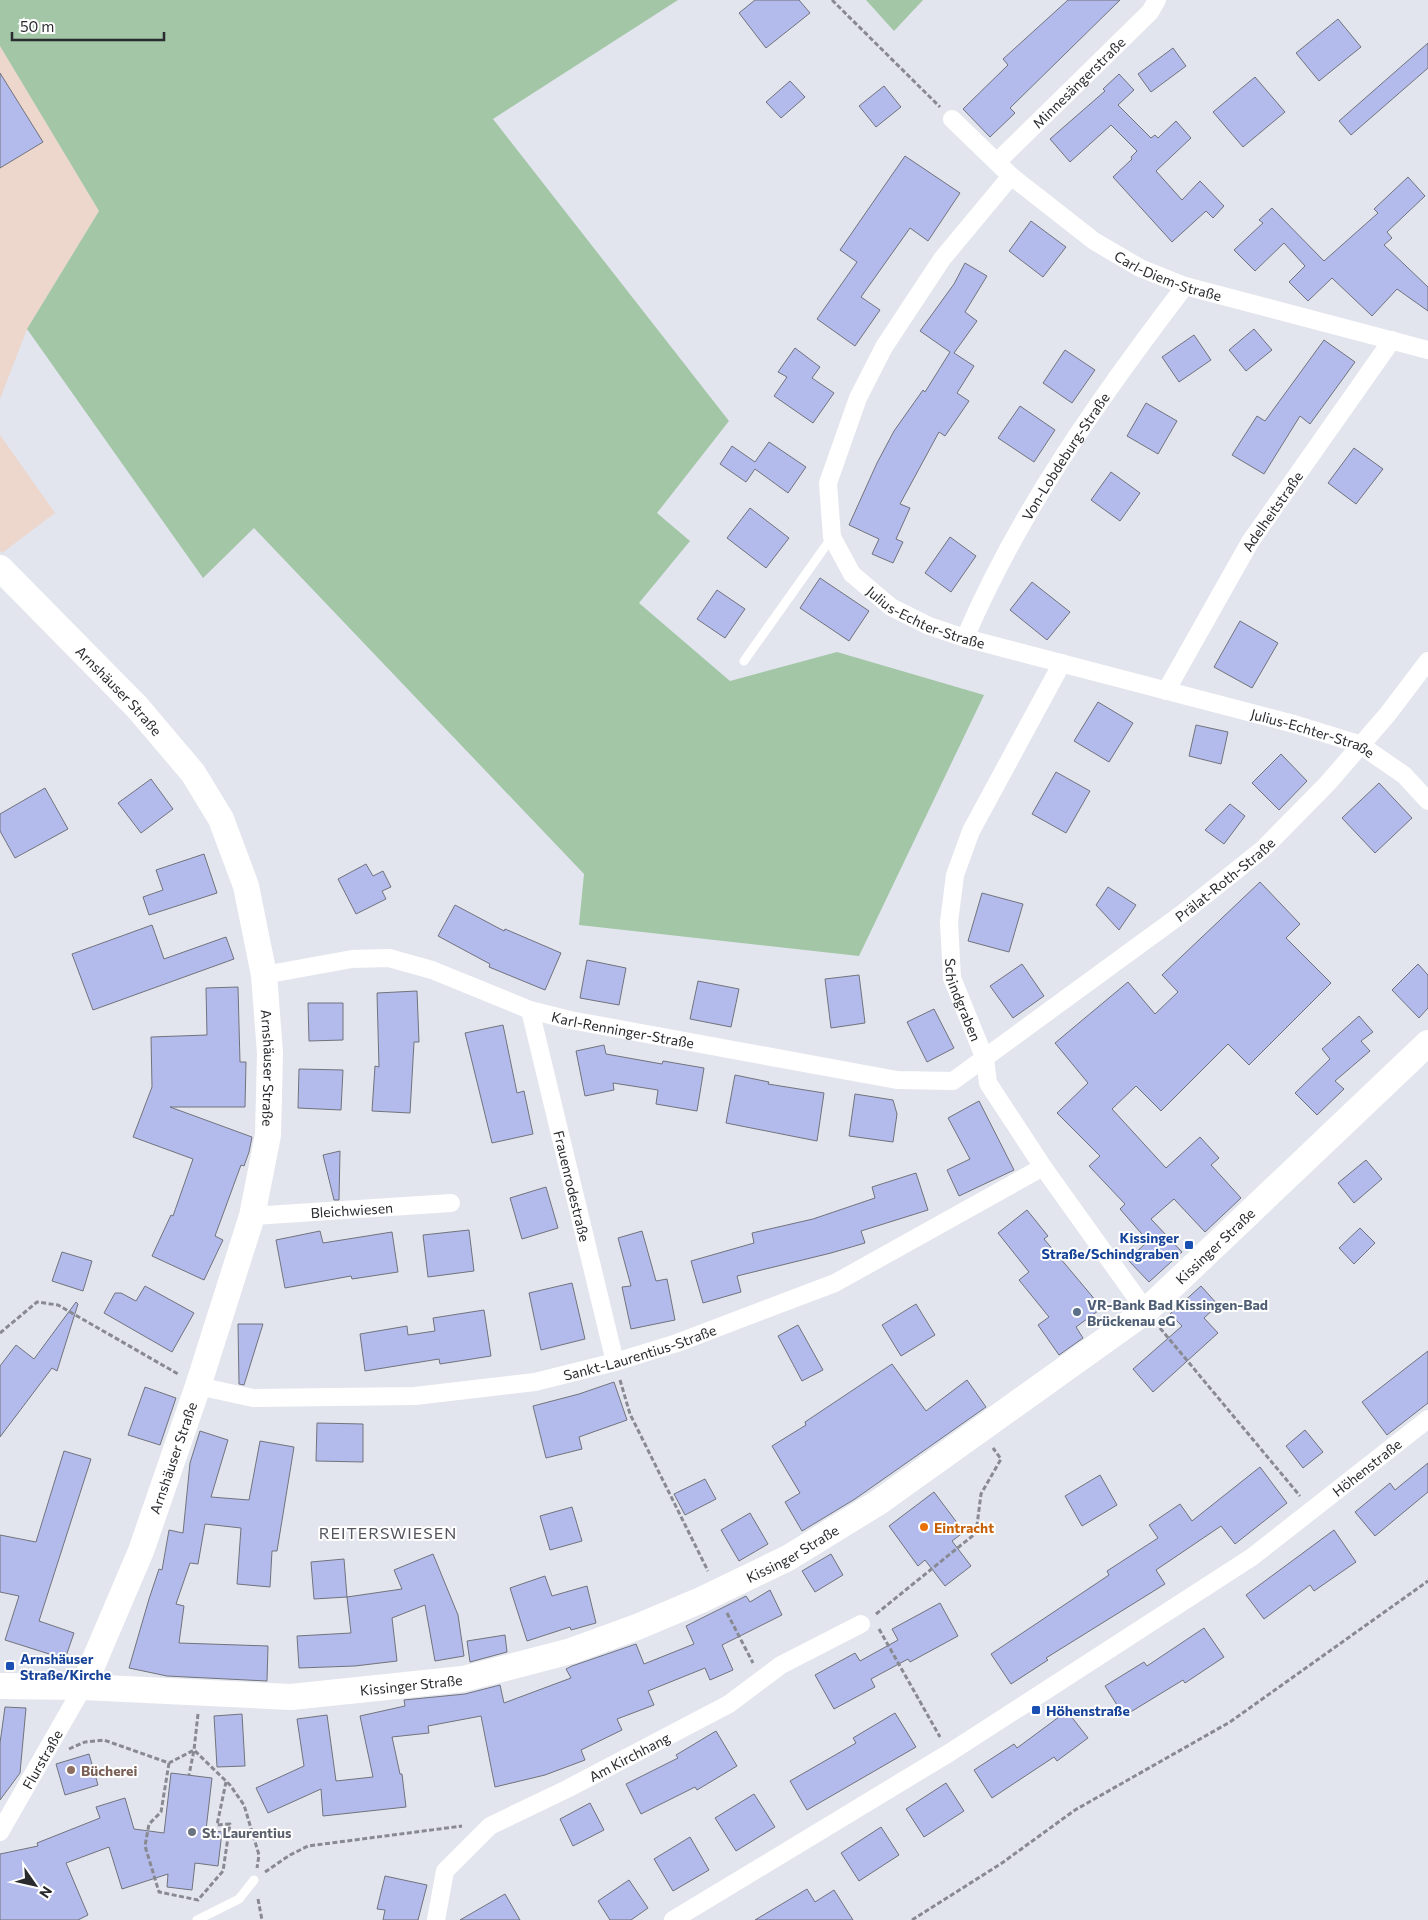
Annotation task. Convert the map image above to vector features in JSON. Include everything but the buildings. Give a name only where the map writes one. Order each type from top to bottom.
[{"type":"street","name":"Minnesängerstraße","points":[[997,162],[1150,12],[1157,0]]},
{"type":"street","name":"Carl-Diem-Straße","points":[[952,119],[1011,176],[1094,241],[1140,268],[1184,286],[1428,350]]},
{"type":"street","name":"Julius-Echter-Straße","points":[[1011,176],[942,259],[884,347],[858,398],[828,483],[832,537],[852,574],[891,607],[929,626],[965,638],[1294,724],[1359,744],[1404,775],[1428,802]]},
{"type":"street","name":"Von-Lobdeburg-Straße","points":[[965,638],[979,606],[1033,504],[1124,365],[1184,286]]},
{"type":"street","name":"Adelheitstraße","points":[[1166,691],[1250,542],[1392,340]]},
{"type":"street","name":"Arnshäuser Straße","points":[[0,568],[137,706],[193,773],[221,819],[246,886],[264,975],[270,1053],[268,1135],[252,1216],[198,1386],[141,1551],[83,1687]]},
{"type":"street","name":"Prälat-Roth-Straße","points":[[985,1059],[1183,913],[1263,849],[1327,784],[1359,744],[1386,715],[1428,661]]},
{"type":"street","name":"Schindgraben","points":[[1062,663],[971,831],[955,875],[949,922],[952,978],[985,1059],[988,1083],[1043,1166],[1146,1311]]},
{"type":"street","name":"Karl-Renninger-Straße","points":[[264,975],[352,959],[389,958],[432,970],[530,1010],[570,1020],[897,1080],[953,1081],[985,1059]]},
{"type":"street","name":"Frauenrodestraße","points":[[530,1010],[614,1362]]},
{"type":"street","name":"Kissinger Straße","points":[[0,1686],[83,1687],[290,1697],[463,1679],[571,1651],[637,1627],[718,1592],[788,1558],[870,1507],[1146,1311],[1428,1043]]},
{"type":"street","name":"Sankt-Laurentius-Straße","points":[[198,1386],[253,1398],[415,1396],[535,1382],[614,1362],[677,1343],[835,1283],[1043,1166]]},
{"type":"street","name":"Bleichwiesen","points":[[252,1216],[451,1203]]},
{"type":"street","name":"Höhenstraße","points":[[673,1920],[949,1753],[1252,1557],[1428,1419]]},
{"type":"street","name":"Am Kirchhang","points":[[436,1920],[445,1872],[490,1826],[698,1721],[729,1704],[781,1665],[867,1621]]},
{"type":"street","name":"Flurstraße","points":[[0,1832],[83,1687]]},
{"type":"lane","points":[[744,661],[832,537]]},
{"type":"lane","points":[[197,1920],[239,1899],[254,1880]]},
{"type":"path","points":[[832,0],[952,119]]},
{"type":"path","points":[[0,1333],[37,1302],[58,1305],[198,1386]]},
{"type":"path","points":[[1146,1311],[1312,1510]]},
{"type":"path","points":[[614,1362],[630,1414],[718,1592],[726,1613],[762,1679]]},
{"type":"path","points":[[949,1753],[867,1621],[976,1533],[980,1494],[1001,1459],[979,1430]]},
{"type":"path","points":[[912,1920],[1002,1863],[1075,1810],[1230,1722],[1428,1581]]},
{"type":"path","points":[[189,1775],[194,1750],[200,1693]]},
{"type":"path","points":[[37,1765],[85,1742],[104,1740],[169,1763],[194,1750]]},
{"type":"path","points":[[194,1750],[226,1782],[244,1805],[259,1856],[254,1880],[262,1920]]},
{"type":"path","points":[[169,1763],[161,1812],[149,1824],[145,1846],[159,1892],[198,1900],[223,1871],[230,1824],[217,1825],[226,1782]]},
{"type":"path","points":[[254,1880],[290,1855],[308,1846],[469,1825],[490,1826]]},
{"type":"shaded area","points":[[0,46],[99,211],[27,329],[0,399]]},
{"type":"shaded area","points":[[0,435],[55,513],[2,553],[0,550]]},
{"type":"green space","points":[[0,0],[678,0],[493,119],[729,421],[657,513],[690,541],[639,603],[730,681],[837,652],[984,695],[859,956],[579,925],[584,874],[254,528],[203,578],[27,329],[99,211],[0,46]]},
{"type":"green space","points":[[866,0],[923,0],[894,31]]},
{"type":"place","name":"Kissinger Straße/Schindgraben","points":[[1189,1245]]},
{"type":"place","name":"VR-Bank Bad Kissingen-Bad Brückenau eG","points":[[1077,1312]]},
{"type":"place","name":"Eintracht","points":[[924,1527]]},
{"type":"place","name":"Arnshäuser Straße/Kirche","points":[[10,1666]]},
{"type":"place","name":"Höhenstraße","points":[[1036,1710]]},
{"type":"place","name":"Bücherei","points":[[71,1770]]},
{"type":"place","name":"St. Laurentius","points":[[192,1832]]},
{"type":"district","name":"REITERSWIESEN","points":[[388,1532]]}]
